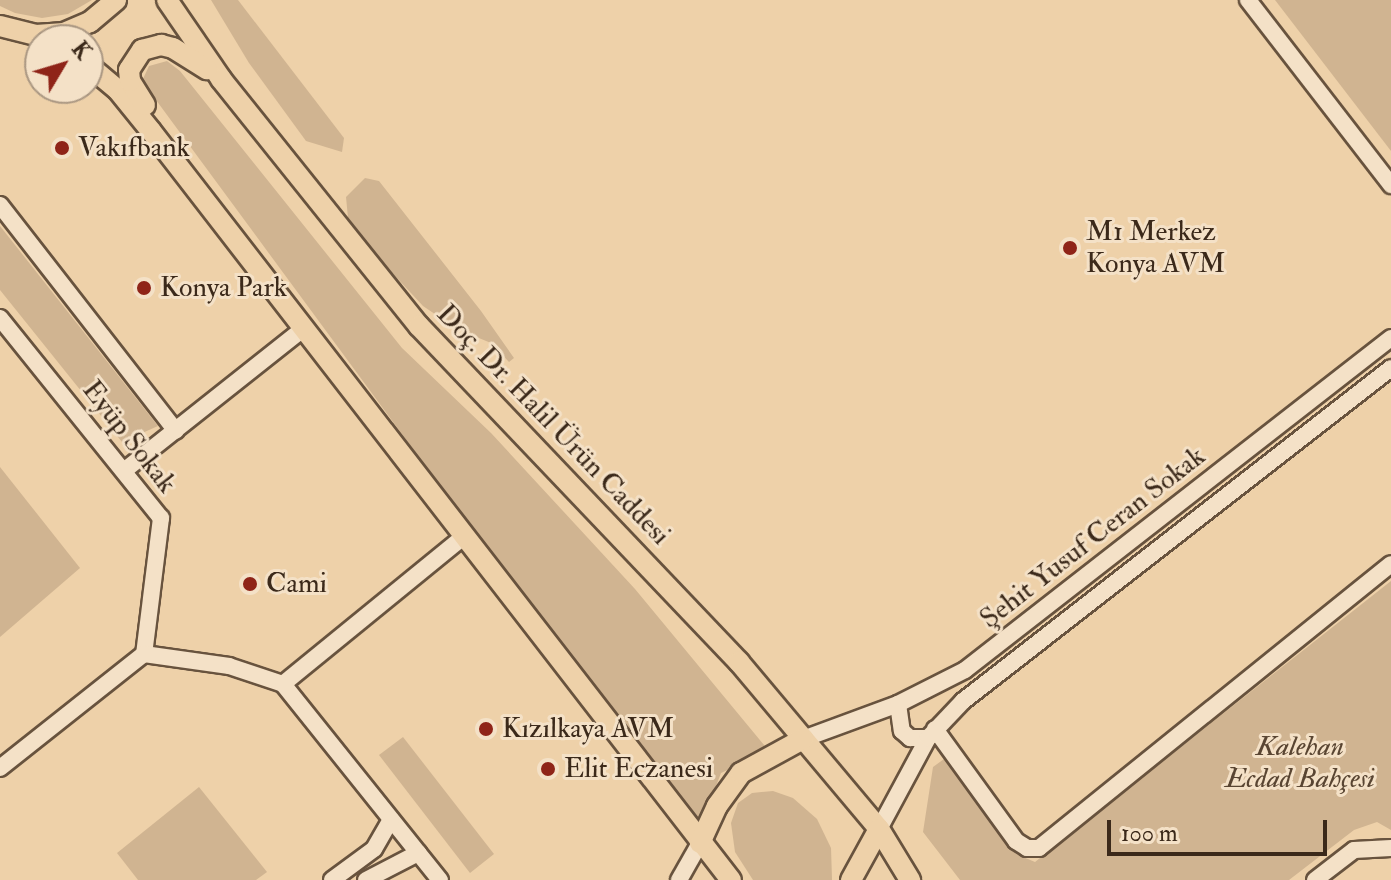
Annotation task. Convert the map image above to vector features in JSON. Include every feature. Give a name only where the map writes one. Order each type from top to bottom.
[{"type":"main road","points":[[85,24],[116,0]]},
{"type":"main road","name":"Doç. Dr. Halil Ürün Caddesi","points":[[167,0],[221,79],[419,326],[692,611],[879,829],[910,880]]},
{"type":"main road","points":[[0,26],[24,33]]},
{"type":"main road","points":[[0,41],[24,38]]},
{"type":"main road","points":[[172,158],[130,81],[134,59],[161,45],[221,79]]},
{"type":"main road","points":[[104,78],[117,89],[172,158],[731,880]]},
{"type":"main road","points":[[700,843],[717,806],[741,773],[803,739]]},
{"type":"main road","points":[[851,880],[879,829]]},
{"type":"street","points":[[1248,0],[1391,185]]},
{"type":"street","points":[[0,205],[176,431]]},
{"type":"street","name":"Eyüp Sokak","points":[[0,318],[161,518],[144,654]]},
{"type":"street","points":[[125,470],[303,329]]},
{"type":"street","name":"Şehit Yusuf Ceran Sokak","points":[[803,739],[898,704],[948,681],[1007,641],[1391,338]]},
{"type":"street","name":"Şehit Yusuf Ceran Sokak","points":[[879,829],[932,733],[963,701],[1391,368]]},
{"type":"street","points":[[283,684],[463,537]]},
{"type":"street","points":[[898,704],[902,731],[910,738],[932,733],[1016,841],[1039,848],[1391,564]]},
{"type":"street","points":[[0,768],[144,654],[229,666],[283,684],[440,880]]},
{"type":"street","points":[[332,880],[374,849],[391,819]]},
{"type":"street","points":[[679,880],[700,843]]},
{"type":"street","points":[[1315,880],[1354,850],[1391,848]]},
{"type":"street","points":[[366,880],[418,853]]},
{"type":"green space","points":[[0,0],[92,0],[68,14],[42,18],[15,13],[0,6]]},
{"type":"green space","points":[[211,0],[238,0],[344,138],[342,152],[306,141],[249,63]]},
{"type":"green space","points":[[1275,0],[1391,0],[1391,151]]},
{"type":"green space","points":[[167,61],[180,71],[402,348],[491,433],[635,589],[769,751],[721,773],[701,825],[519,593],[142,81],[149,66]]},
{"type":"green space","points":[[365,178],[379,181],[514,358],[509,362],[491,343],[457,329],[423,306],[358,236],[348,218],[346,197]]},
{"type":"green space","points":[[0,226],[158,426],[122,442],[0,290]]},
{"type":"green space","points":[[0,467],[80,568],[0,637]]},
{"type":"green space","name":"Kalehan Ecdad Bahçesi","points":[[1391,581],[1391,830],[1377,822],[1354,830],[1289,880],[960,880],[923,832],[933,767],[944,759],[1016,854],[1035,862]]},
{"type":"green space","points":[[403,737],[494,854],[470,873],[379,755]]},
{"type":"green space","points":[[199,787],[267,872],[256,880],[138,880],[117,853]]},
{"type":"green space","points":[[773,791],[793,798],[817,819],[831,848],[832,880],[753,880],[735,852],[731,823],[738,803],[752,793]]},
{"type":"place","name":"Vakıfbank","points":[[62,148]]},
{"type":"place","name":"M1 Merkez Konya AVM","points":[[1070,248]]},
{"type":"place","name":"Konya Park","points":[[144,288]]},
{"type":"place","name":"Cami","points":[[250,584]]},
{"type":"place","name":"Kızılkaya AVM","points":[[486,729]]},
{"type":"place","name":"Elit Eczanesi","points":[[548,769]]}]
